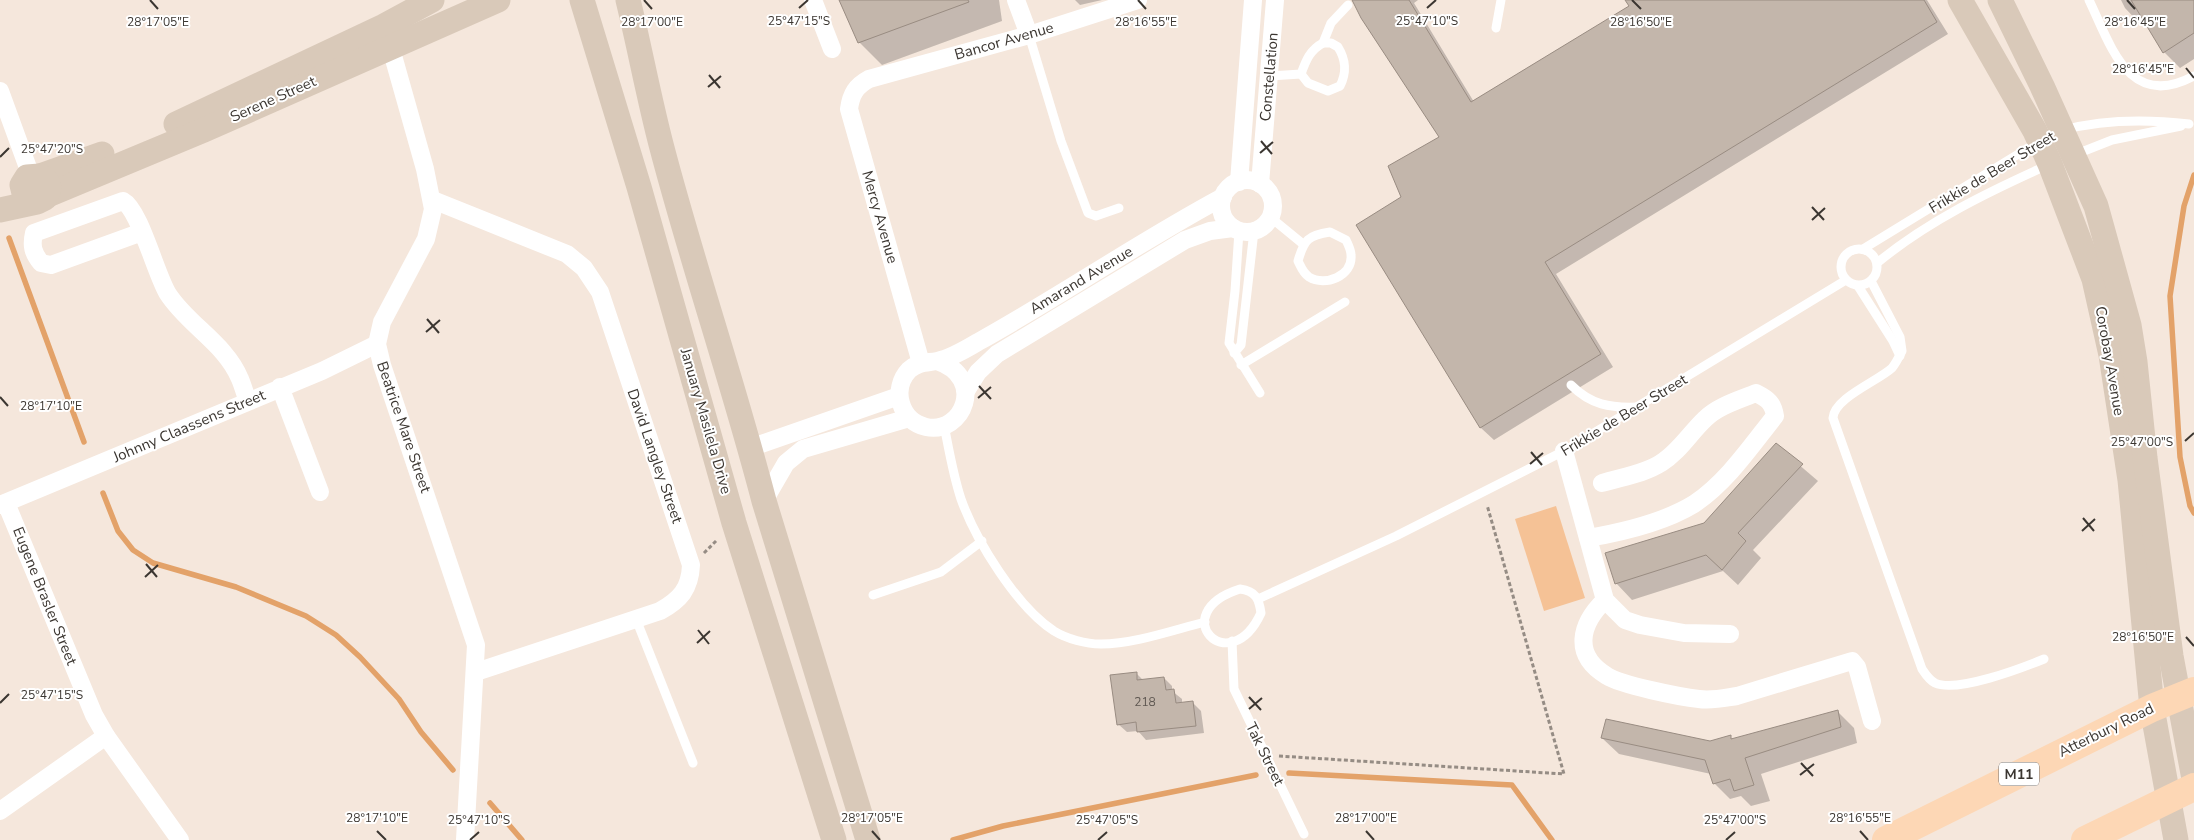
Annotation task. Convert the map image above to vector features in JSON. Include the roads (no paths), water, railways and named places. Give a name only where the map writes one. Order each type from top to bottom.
[{"type":"main road","name":"Atterbury Road","points":[[1886,840],[2152,708],[2186,694]]},
{"type":"main road","points":[[2085,840],[2194,787]]},
{"type":"street","name":"Serene Street","points":[[387,36],[432,0]]},
{"type":"street","name":"Serene Street","points":[[0,195],[35,186],[204,130],[387,36],[498,0]]},
{"type":"street","name":"January Masilela Drive","points":[[582,0],[639,188],[734,523],[834,840]]},
{"type":"street","points":[[628,0],[662,147],[764,501],[868,840]]},
{"type":"street","points":[[813,0],[832,49]]},
{"type":"street","points":[[1016,0],[1029,36]]},
{"type":"street","name":"Bancor Avenue","points":[[869,79],[1029,36],[1138,0]]},
{"type":"street","name":"Constellation","points":[[1239,182],[1252,0]]},
{"type":"street","name":"Constellation","points":[[1260,184],[1276,0]]},
{"type":"street","name":"Corobay Avenue","points":[[1960,0],[2050,136],[2062,159],[2096,206],[2129,325],[2169,641],[2186,694],[2194,779]]},
{"type":"street","name":"Corobay Avenue","points":[[2000,0],[2050,136]]},
{"type":"street","name":"Beatrice Mare Street","points":[[387,36],[433,200],[432,219],[426,239],[382,322],[377,344],[382,365],[476,645],[476,672],[464,840]]},
{"type":"street","name":"Mercy Avenue","points":[[869,79],[855,89],[850,98],[850,109],[929,362]]},
{"type":"street","points":[[0,91],[35,186]]},
{"type":"street","name":"Corobay Avenue","points":[[2062,159],[2094,279],[2111,355],[2130,480],[2152,708],[2176,840]]},
{"type":"street","points":[[1246,180],[1260,184],[1270,196],[1272,210],[1270,217],[1260,228],[1242,230],[1224,218],[1221,211],[1223,197],[1232,185],[1239,182],[1246,180]]},
{"type":"street","name":"Serene Street","points":[[0,210],[35,186]]},
{"type":"street","name":"Amarand Avenue","points":[[929,362],[977,343],[1185,217],[1223,197]]},
{"type":"street","name":"David Langley Street","points":[[433,200],[555,248],[577,261],[592,278],[603,302],[691,565],[690,581],[682,596],[660,611],[636,619]]},
{"type":"street","points":[[142,232],[51,265],[41,263],[34,254],[32,243],[34,234],[123,202],[130,205],[142,232],[168,293],[181,310],[227,358],[240,378],[248,401]]},
{"type":"street","name":"Amarand Avenue","points":[[966,391],[978,372],[998,354],[1185,240],[1210,231],[1242,230]]},
{"type":"street","name":"Johnny Claassens Street","points":[[3,504],[330,367],[377,344]]},
{"type":"street","points":[[929,362],[948,365],[957,371],[966,391],[965,402],[953,420],[944,425],[926,427],[909,418],[901,405],[899,388],[907,372],[929,362]]},
{"type":"street","points":[[280,387],[320,492]]},
{"type":"street","points":[[1588,538],[1620,532],[1660,519],[1694,504],[1735,465],[1776,416],[1774,406],[1767,398],[1756,393],[1719,409],[1706,418],[1661,463],[1646,470],[1602,483]]},
{"type":"street","points":[[806,751],[803,701],[796,668],[739,479],[740,458],[750,448],[899,396]]},
{"type":"street","points":[[764,501],[786,463],[803,449],[909,418]]},
{"type":"street","points":[[1564,451],[1605,600],[1615,612],[1629,622],[1684,633],[1730,634]]},
{"type":"street","name":"Eugene Brasler Street","points":[[3,504],[94,715],[106,736],[180,840]]},
{"type":"street","points":[[1605,600],[1592,612],[1588,619],[1583,637],[1584,647],[1587,655],[1600,671],[1615,680],[1689,697],[1718,700],[1852,661],[1857,667],[1872,721]]},
{"type":"street","points":[[476,672],[636,619]]},
{"type":"street","points":[[0,811],[106,736]]},
{"type":"lane","points":[[1496,28],[1502,0]]},
{"type":"lane","points":[[2089,0],[2116,57],[2135,79],[2155,85],[2180,83],[2194,76]]},
{"type":"lane","points":[[1323,43],[1331,23],[1348,5]]},
{"type":"lane","points":[[1029,36],[1060,142],[1088,213],[1096,216],[1119,208]]},
{"type":"lane","points":[[1323,43],[1331,43],[1338,47],[1345,66],[1344,77],[1340,86],[1328,91],[1318,88],[1308,83],[1301,74],[1306,59],[1314,48],[1323,43]]},
{"type":"lane","points":[[1269,76],[1301,74]]},
{"type":"lane","name":"Frikkie de Beer Street","points":[[1258,599],[1396,536],[1564,451],[1846,280],[1842,274],[1841,261],[1850,251],[1863,249],[2050,136],[2087,124],[2116,121],[2153,120],[2192,124]]},
{"type":"lane","name":"Frikkie de Beer Street","points":[[1877,263],[1911,236],[1930,225],[1982,196],[2062,159],[2112,140],[2192,124]]},
{"type":"lane","points":[[1270,217],[1303,244]]},
{"type":"lane","points":[[1234,353],[1241,345],[1242,230]]},
{"type":"lane","points":[[1242,230],[1229,343],[1260,393]]},
{"type":"lane","points":[[1330,232],[1346,240],[1352,255],[1348,268],[1341,276],[1332,280],[1321,281],[1310,278],[1304,273],[1298,261],[1303,244],[1314,234],[1330,232]]},
{"type":"lane","points":[[1858,286],[1871,281],[1877,270],[1874,256],[1863,249]]},
{"type":"lane","points":[[1846,280],[1858,286],[1893,341],[1900,356]]},
{"type":"lane","points":[[1871,281],[1900,338],[1902,347],[1900,356],[1896,364],[1883,375],[1840,403],[1834,412],[1833,418],[1922,669],[1926,676],[1934,683],[1956,684],[1999,676],[2044,659]]},
{"type":"lane","points":[[1241,365],[1345,302]]},
{"type":"lane","points":[[1571,385],[1580,394],[1598,404],[1610,407],[1639,407]]},
{"type":"lane","points":[[944,425],[951,464],[962,501],[982,542],[1017,597],[1053,630],[1078,641],[1094,644],[1135,639],[1205,622]]},
{"type":"lane","points":[[872,595],[941,572],[982,542]]},
{"type":"lane","points":[[1240,589],[1249,590],[1258,599],[1261,613],[1257,623],[1248,632],[1232,641],[1224,644],[1214,641],[1207,634],[1205,622],[1210,609],[1229,592],[1240,589]]},
{"type":"lane","points":[[636,619],[694,763]]},
{"type":"lane","name":"Tak Street","points":[[1232,641],[1234,689],[1304,834]]},
{"type":"waterway","points":[[2194,175],[2184,206],[2170,296],[2180,457],[2190,506],[2194,513]]},
{"type":"waterway","points":[[9,238],[84,442]]},
{"type":"waterway","points":[[103,493],[118,531],[133,550],[153,563],[236,587],[306,616],[336,635],[360,657],[399,699],[421,732],[453,770]]},
{"type":"waterway","points":[[1289,773],[1512,785],[1552,840]]},
{"type":"waterway","points":[[953,840],[1003,826],[1256,775]]},
{"type":"waterway","points":[[490,803],[522,840]]}]
